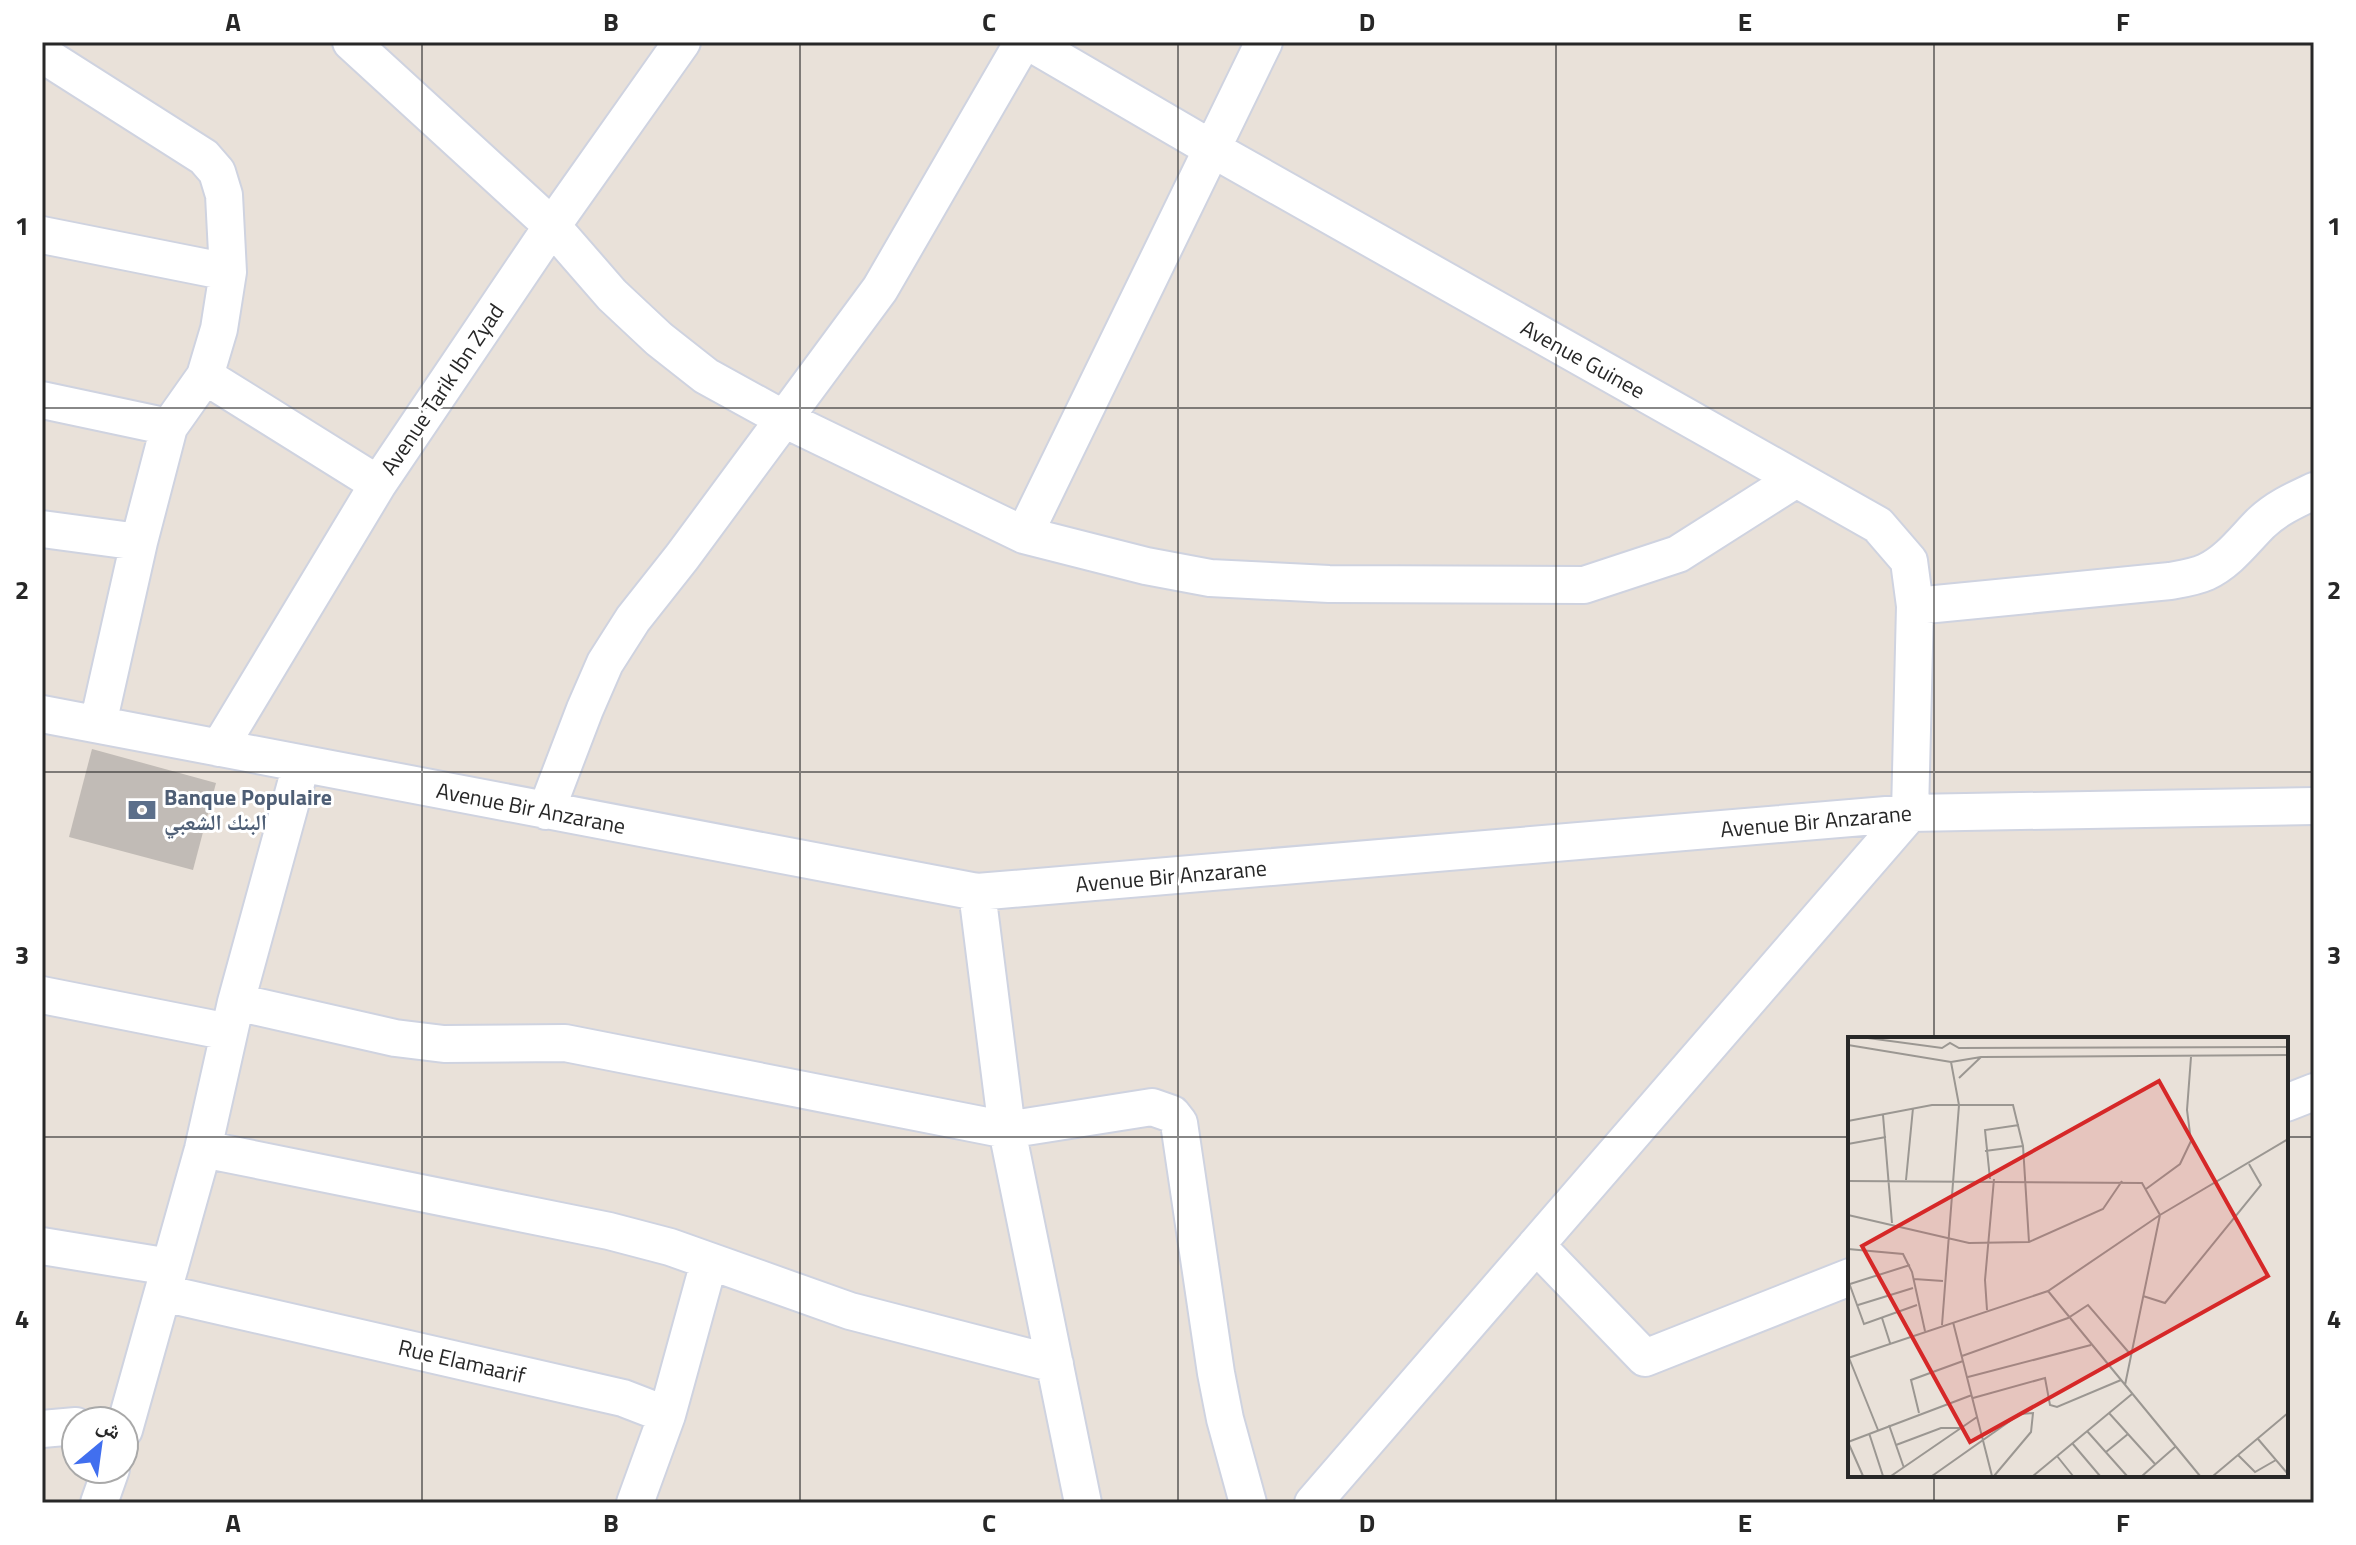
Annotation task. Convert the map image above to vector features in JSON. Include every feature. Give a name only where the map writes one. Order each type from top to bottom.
[{"type":"street","points":[[351,42],[552,226],[612,295],[659,339],[706,376],[784,419],[1024,535],[1146,566],[1210,578],[1329,584],[1584,585],[1678,554],[1796,479]]},
{"type":"street","name":"Avenue Tarik Ibn Zyad","points":[[219,748],[378,484],[552,226],[682,42]]},
{"type":"street","points":[[546,811],[605,663],[633,619],[880,289],[1023,42]]},
{"type":"street","name":"Avenue Guinee","points":[[1029,42],[1878,525],[1909,561],[1915,606],[1910,813]]},
{"type":"street","points":[[1024,535],[1264,42]]},
{"type":"street","points":[[42,54],[204,157],[217,172],[224,195],[228,272],[219,329],[205,376],[169,427],[139,542],[98,724]]},
{"type":"street","points":[[42,235],[228,272]]},
{"type":"street","points":[[205,376],[378,484]]},
{"type":"street","points":[[42,400],[169,427]]},
{"type":"street","points":[[1915,606],[2170,581],[2204,573],[2223,562],[2243,545],[2261,523],[2284,505],[2314,491]]},
{"type":"street","points":[[42,529],[139,542]]},
{"type":"street","name":"Avenue Bir Anzarane","points":[[42,714],[977,892],[1910,813],[2314,806]]},
{"type":"street","points":[[129,1405],[203,1149],[232,1017],[301,765]]},
{"type":"street","points":[[1313,1503],[1910,813]]},
{"type":"street","points":[[977,892],[1007,1130],[1083,1503]]},
{"type":"street","points":[[42,995],[444,1044],[565,1043],[1007,1130],[1152,1107],[1172,1114],[1179,1123],[1216,1373],[1248,1503]]},
{"type":"street","points":[[2288,1102],[2314,1092]]},
{"type":"street","points":[[203,1149],[609,1231],[670,1247],[850,1311],[1055,1364]]},
{"type":"street","points":[[1536,1245],[1645,1358],[1848,1278]]},
{"type":"street","name":"Rue Elamaarif","points":[[42,1246],[623,1398],[667,1415]]},
{"type":"street","points":[[635,1503],[667,1415],[709,1262]]},
{"type":"building","name":"Banque Populaire البنك الشعبي","points":[[92,749],[216,783],[193,870],[69,837]]},
{"type":"place","name":"Banque Populaire البنك الشعبي","points":[[142,810]]}]
